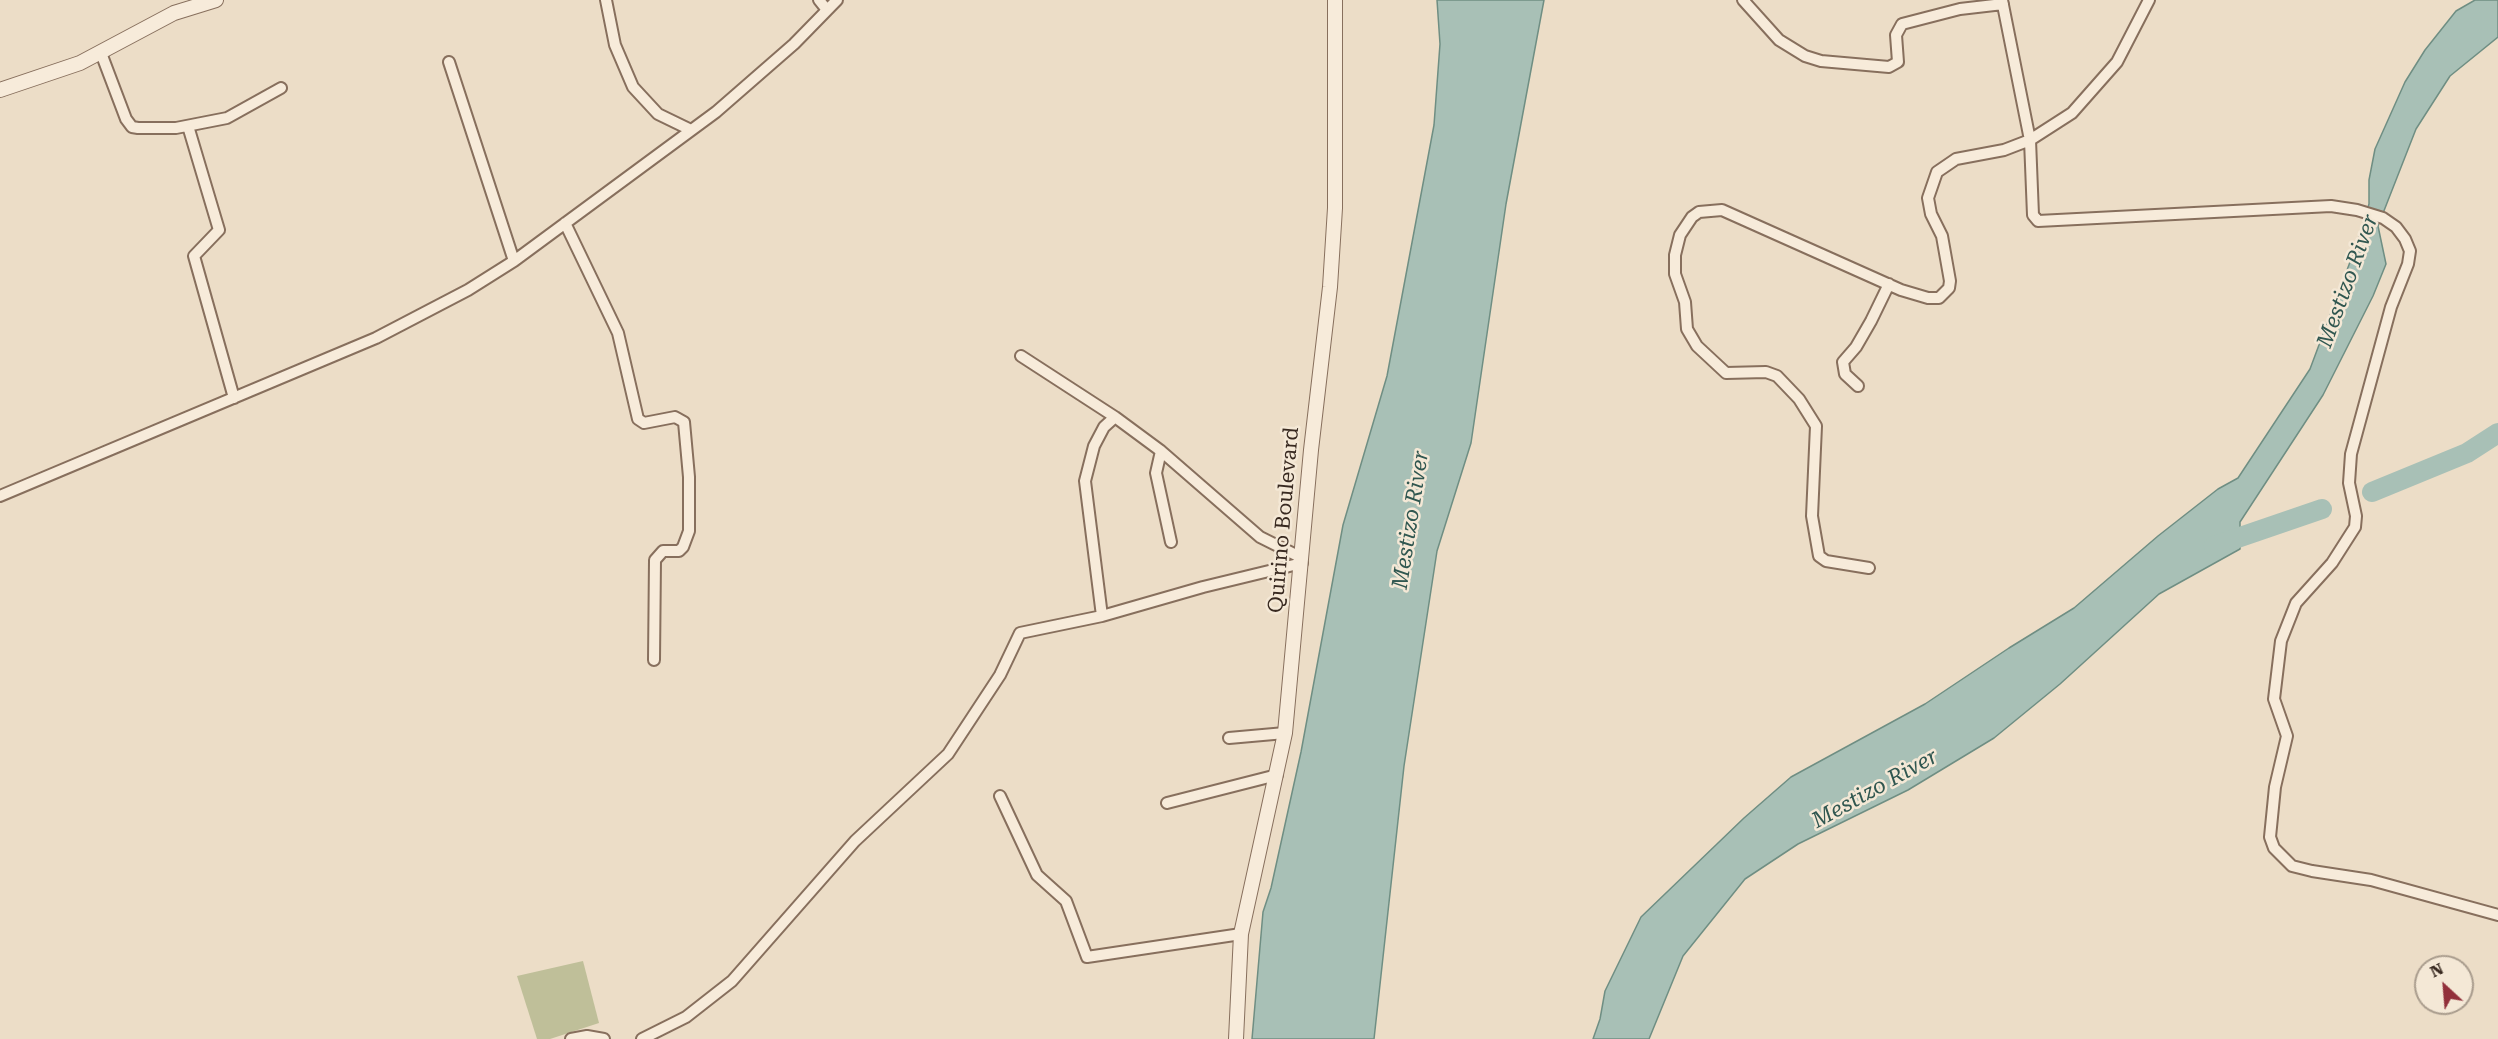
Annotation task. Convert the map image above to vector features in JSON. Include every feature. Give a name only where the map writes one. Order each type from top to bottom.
[{"type":"street","points":[[0,90],[56,72],[101,53],[174,13],[216,0]]},
{"type":"street","points":[[606,0],[615,45],[633,87],[658,114],[691,130]]},
{"type":"street","points":[[819,0],[826,10]]},
{"type":"street","points":[[0,496],[376,338],[468,290],[514,261],[741,92],[794,44],[837,0]]},
{"type":"street","name":"Quirino Boulevard","points":[[1236,1039],[1241,934],[1285,733],[1311,450],[1330,287],[1335,208],[1335,0]]},
{"type":"street","points":[[1743,0],[1779,40],[1805,56],[1821,61],[1889,67],[1898,62],[1896,36],[1902,24],[1960,9],[2002,2],[2030,144],[2033,215],[2038,221],[2331,206],[2357,210],[2383,218],[2396,227],[2410,251],[2408,264],[2391,307],[2350,454],[2349,483],[2356,516],[2355,527],[2332,563],[2296,603],[2281,641],[2274,699],[2287,736],[2275,787],[2270,837],[2274,848],[2292,866],[2371,880],[2498,915]]},
{"type":"street","points":[[1869,568],[1826,561],[1820,556],[1812,516],[1816,426],[1799,399],[1777,376],[1754,371],[1726,373],[1697,346],[1688,329],[1685,302],[1675,274],[1674,255],[1680,235],[1692,217],[1705,210],[1722,210],[1889,284],[1928,298],[1939,298],[1944,294],[1950,281],[1942,236],[1930,214],[1928,198],[1937,172],[1956,159],[2030,144],[2072,113],[2095,90],[2117,62],[2135,32],[2149,0]]},
{"type":"street","points":[[101,53],[126,119],[132,127],[153,129],[188,126],[227,118],[281,88]]},
{"type":"street","points":[[449,62],[514,261]]},
{"type":"street","points":[[188,126],[219,230],[194,256],[234,398]]},
{"type":"street","points":[[565,223],[618,333],[638,419],[644,423],[675,417],[684,422],[689,477],[690,531],[680,551],[663,551],[655,560],[654,660]]},
{"type":"street","points":[[1857,386],[1845,374],[1842,362],[1856,347],[1889,284]]},
{"type":"street","points":[[1022,356],[1115,417],[1161,452],[1260,537],[1302,561]]},
{"type":"street","points":[[1102,616],[1085,481],[1094,446],[1104,427],[1115,417]]},
{"type":"street","points":[[1161,452],[1156,473],[1171,542]]},
{"type":"street","points":[[642,1039],[686,1017],[732,981],[855,841],[948,754],[1000,675],[1020,633],[1102,616],[1302,561]]},
{"type":"street","points":[[1229,738],[1285,733]]},
{"type":"street","points":[[1167,803],[1277,775]]},
{"type":"street","points":[[1000,796],[1038,875],[1066,901],[1087,957],[1241,934]]},
{"type":"street","points":[[571,1039],[587,1036],[604,1039]]},
{"type":"green space","points":[[583,961],[599,1023],[550,1039],[537,1039],[517,976]]},
{"type":"water","points":[[1437,0],[1544,0],[1506,204],[1471,443],[1437,551],[1404,766],[1374,1039],[1252,1039],[1263,912],[1271,888],[1301,752],[1343,525],[1387,376],[1434,125],[1440,44]]},
{"type":"water","points":[[2475,0],[2498,0],[2498,37],[2450,76],[2416,129],[2378,226],[2386,264],[2373,296],[2323,395],[2240,522],[2240,549],[2159,594],[2060,684],[1994,738],[1908,790],[1798,844],[1745,879],[1683,956],[1649,1039],[1593,1039],[1600,1019],[1605,991],[1641,917],[1744,818],[1791,777],[1925,704],[2074,608],[2158,536],[2218,489],[2238,478],[2310,369],[2359,238],[2369,204],[2369,180],[2375,149],[2405,82],[2425,50],[2456,11]]},
{"type":"waterway","name":"Mestizo River","points":[[2372,492],[2467,453],[2498,433]]},
{"type":"waterway","name":"Mestizo River","points":[[2214,546],[2322,509]]}]
